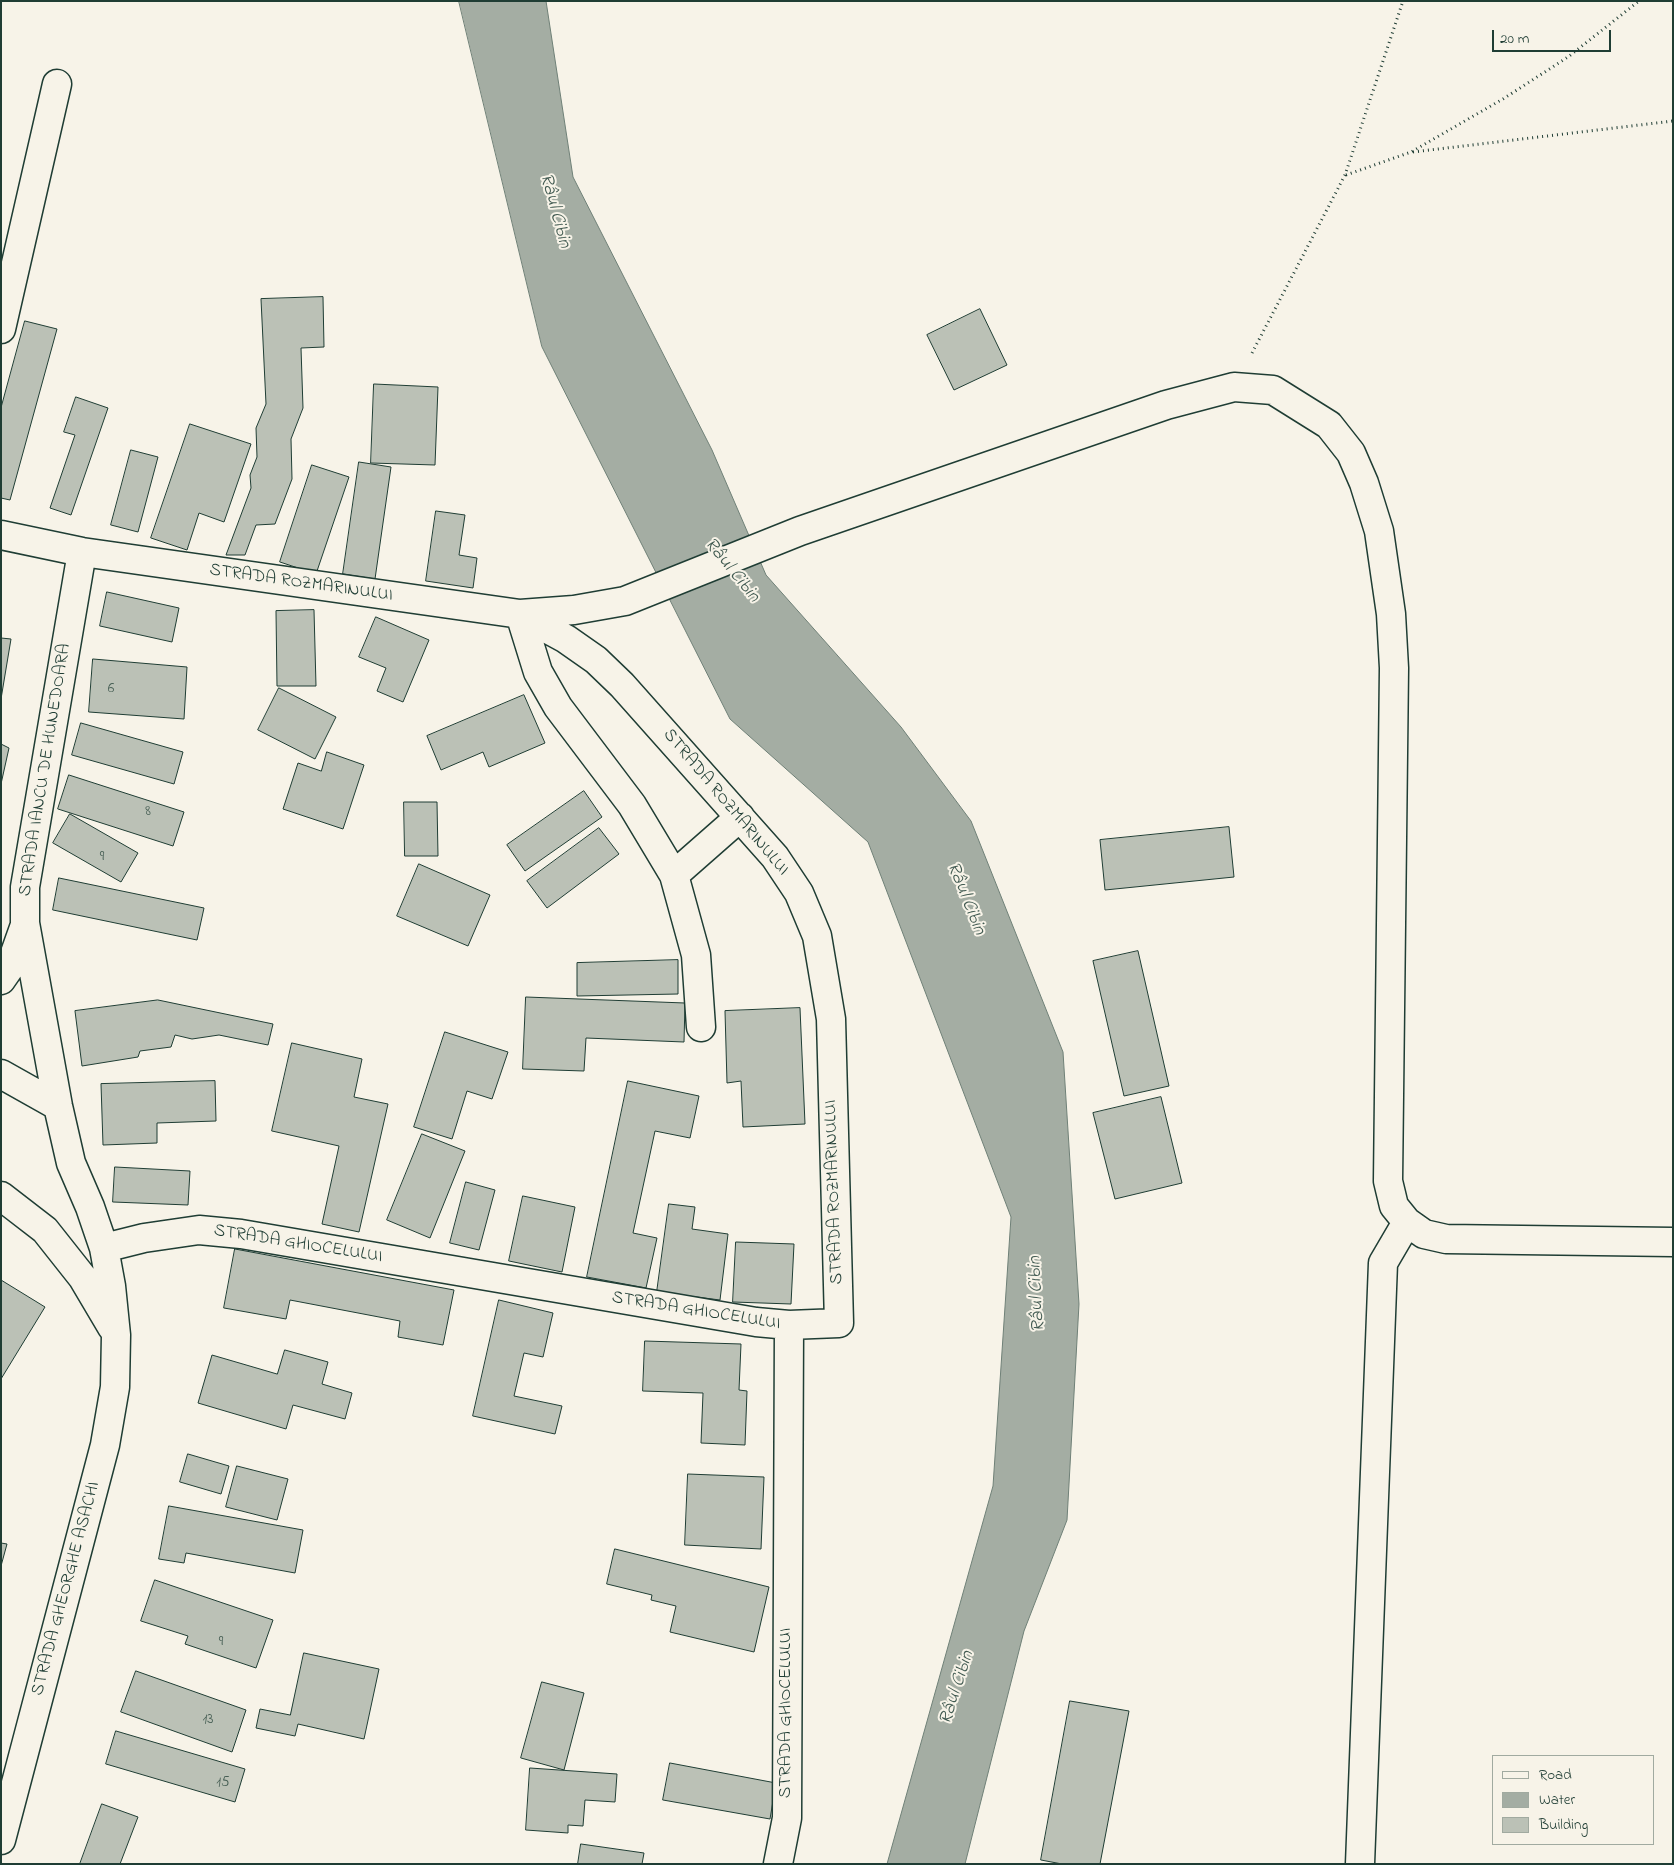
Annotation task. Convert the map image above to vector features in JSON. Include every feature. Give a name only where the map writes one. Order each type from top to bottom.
[{"type":"street","points":[[1,329],[58,84]]},
{"type":"street","points":[[701,1027],[696,955],[674,875],[632,805],[558,707],[538,672],[520,614],[574,610],[625,601],[800,531],[1166,405],[1234,387],[1273,390],[1329,425],[1351,453],[1364,483],[1379,531],[1391,614],[1394,668],[1388,1181],[1394,1206],[1407,1222],[1424,1234],[1446,1239],[1673,1242]]},
{"type":"street","name":"STRADA ROZMARINULUI","points":[[1,535],[82,552],[520,614],[566,639],[596,660],[622,685],[775,857],[799,893],[817,936],[830,1019],[839,1323],[789,1325]]},
{"type":"street","name":"STRADA IANCU DE HUNEDOARA","points":[[82,552],[25,887],[25,923],[58,1106],[71,1163],[90,1207],[104,1248],[111,1286],[116,1335]]},
{"type":"street","points":[[674,875],[740,817]]},
{"type":"street","points":[[1,980],[10,967],[25,923]]},
{"type":"street","points":[[1,1074],[58,1106]]},
{"type":"street","points":[[1,1196],[46,1230],[83,1278],[116,1335]]},
{"type":"street","points":[[1360,1864],[1383,1263],[1407,1222]]},
{"type":"street","name":"STRADA GHIOCELULUI","points":[[104,1248],[144,1238],[199,1230],[241,1234],[756,1322],[789,1325],[786,1818],[778,1864]]},
{"type":"street","name":"STRADA GHEORGHE ASACHI","points":[[1,1840],[105,1445],[115,1386],[116,1335]]},
{"type":"path","points":[[1234,387],[1345,176],[1403,1]]},
{"type":"path","points":[[1345,176],[1411,152],[1503,98],[1568,57],[1639,1]]},
{"type":"path","points":[[1411,152],[1673,121]]},
{"type":"water","name":"Râul Cibin","points":[[459,1],[546,1],[573,177],[712,450],[766,575],[901,727],[971,821],[1063,1052],[1079,1304],[1067,1520],[1024,1631],[965,1864],[887,1864],[993,1486],[1011,1217],[868,842],[730,719],[542,347]]},
{"type":"building","points":[[323,297],[324,347],[301,348],[303,408],[291,439],[292,479],[275,524],[256,525],[245,555],[226,555],[251,488],[250,475],[257,457],[256,428],[266,404],[261,299]]},
{"type":"building","points":[[980,309],[1007,365],[954,390],[927,335]]},
{"type":"building","points":[[25,321],[57,329],[10,500],[1,498],[1,408]]},
{"type":"building","points":[[374,384],[438,387],[435,465],[371,463]]},
{"type":"building","points":[[76,397],[108,408],[71,515],[50,508],[75,435],[64,432]]},
{"type":"building","points":[[190,424],[251,444],[224,522],[199,513],[187,550],[151,538]]},
{"type":"building","points":[[131,450],[158,457],[138,532],[111,525]]},
{"type":"building","points":[[359,462],[391,467],[375,579],[343,574]]},
{"type":"building","points":[[312,465],[349,477],[316,574],[280,562]]},
{"type":"building","points":[[436,511],[465,515],[459,555],[477,558],[473,588],[426,581]]},
{"type":"building","points":[[107,592],[179,608],[172,642],[100,626]]},
{"type":"building","points":[[314,610],[316,686],[277,686],[276,611]]},
{"type":"building","points":[[376,617],[429,640],[403,702],[377,691],[386,668],[359,657]]},
{"type":"building","points":[[1,638],[11,639],[1,699]]},
{"type":"building","points":[[93,659],[187,667],[184,719],[89,712]]},
{"type":"building","points":[[279,688],[336,717],[315,759],[258,730]]},
{"type":"building","points":[[524,695],[545,743],[489,767],[483,752],[441,770],[427,736]]},
{"type":"building","points":[[81,723],[183,752],[174,784],[72,755]]},
{"type":"building","points":[[1,744],[9,748],[1,784]]},
{"type":"building","points":[[327,752],[364,765],[343,829],[283,809],[298,763],[321,771]]},
{"type":"building","points":[[69,775],[184,812],[173,846],[58,809]]},
{"type":"building","points":[[584,791],[602,817],[525,871],[507,845]]},
{"type":"building","points":[[404,802],[437,802],[438,856],[405,856]]},
{"type":"building","points":[[70,814],[138,853],[121,882],[53,843]]},
{"type":"building","points":[[1229,827],[1234,877],[1105,890],[1100,840]]},
{"type":"building","points":[[599,828],[619,854],[547,908],[527,881]]},
{"type":"building","points":[[419,864],[490,895],[468,946],[397,916]]},
{"type":"building","points":[[59,878],[204,908],[197,940],[53,910]]},
{"type":"building","points":[[1138,951],[1169,1086],[1124,1096],[1093,961]]},
{"type":"building","points":[[678,960],[678,994],[577,996],[577,963]]},
{"type":"building","points":[[526,997],[685,1003],[684,1042],[586,1038],[584,1071],[523,1069]]},
{"type":"building","points":[[158,1000],[273,1024],[268,1045],[219,1035],[192,1039],[175,1035],[171,1047],[140,1051],[138,1057],[82,1066],[75,1011]]},
{"type":"building","points":[[800,1008],[805,1124],[743,1127],[741,1081],[727,1083],[725,1011]]},
{"type":"building","points":[[445,1032],[508,1052],[492,1099],[467,1091],[452,1139],[414,1127]]},
{"type":"building","points":[[292,1043],[362,1059],[354,1097],[388,1104],[359,1232],[322,1224],[339,1146],[272,1131]]},
{"type":"building","points":[[215,1081],[216,1121],[157,1123],[157,1143],[103,1145],[101,1084]]},
{"type":"building","points":[[628,1081],[699,1096],[690,1138],[655,1131],[633,1233],[657,1238],[646,1288],[587,1277]]},
{"type":"building","points":[[1161,1097],[1182,1183],[1115,1199],[1093,1113]]},
{"type":"building","points":[[422,1134],[465,1151],[430,1238],[387,1220]]},
{"type":"building","points":[[115,1167],[190,1171],[188,1205],[113,1202]]},
{"type":"building","points":[[466,1182],[495,1190],[479,1250],[450,1243]]},
{"type":"building","points":[[523,1196],[575,1207],[562,1272],[509,1261]]},
{"type":"building","points":[[669,1204],[695,1207],[692,1229],[728,1234],[720,1300],[657,1292]]},
{"type":"building","points":[[736,1242],[794,1244],[791,1304],[733,1302]]},
{"type":"building","points":[[235,1249],[454,1290],[443,1345],[398,1337],[400,1321],[290,1300],[286,1319],[224,1308]]},
{"type":"building","points":[[1,1280],[45,1307],[1,1379]]},
{"type":"building","points":[[499,1300],[553,1313],[543,1357],[524,1353],[514,1396],[562,1406],[555,1434],[473,1416]]},
{"type":"building","points":[[645,1341],[741,1344],[739,1390],[747,1391],[745,1445],[701,1443],[703,1393],[643,1391]]},
{"type":"building","points":[[285,1350],[328,1362],[322,1384],[352,1393],[345,1419],[293,1405],[286,1429],[198,1403],[212,1355],[277,1374]]},
{"type":"building","points":[[188,1454],[229,1466],[221,1494],[180,1482]]},
{"type":"building","points":[[237,1466],[288,1479],[277,1520],[226,1507]]},
{"type":"building","points":[[688,1474],[764,1477],[761,1549],[685,1545]]},
{"type":"building","points":[[169,1506],[303,1530],[295,1573],[186,1553],[184,1563],[159,1559]]},
{"type":"building","points":[[1,1543],[7,1544],[1,1566]]},
{"type":"building","points":[[615,1549],[769,1587],[754,1652],[670,1632],[676,1606],[651,1600],[652,1595],[607,1584]]},
{"type":"building","points":[[155,1580],[273,1620],[256,1668],[185,1644],[188,1636],[141,1621]]},
{"type":"building","points":[[304,1653],[379,1669],[364,1739],[298,1724],[295,1736],[256,1728],[260,1709],[290,1715]]},
{"type":"building","points":[[136,1671],[246,1710],[232,1752],[121,1712]]},
{"type":"building","points":[[542,1682],[584,1693],[564,1770],[521,1758]]},
{"type":"building","points":[[1070,1701],[1129,1711],[1100,1864],[1062,1864],[1041,1860]]},
{"type":"building","points":[[116,1731],[245,1769],[235,1802],[106,1764]]},
{"type":"building","points":[[670,1763],[776,1783],[770,1819],[663,1800]]},
{"type":"building","points":[[530,1768],[617,1774],[615,1802],[585,1800],[583,1826],[568,1825],[568,1833],[526,1830]]},
{"type":"building","points":[[102,1804],[138,1817],[120,1864],[80,1864]]},
{"type":"building","points":[[581,1844],[644,1853],[642,1864],[578,1864]]}]
